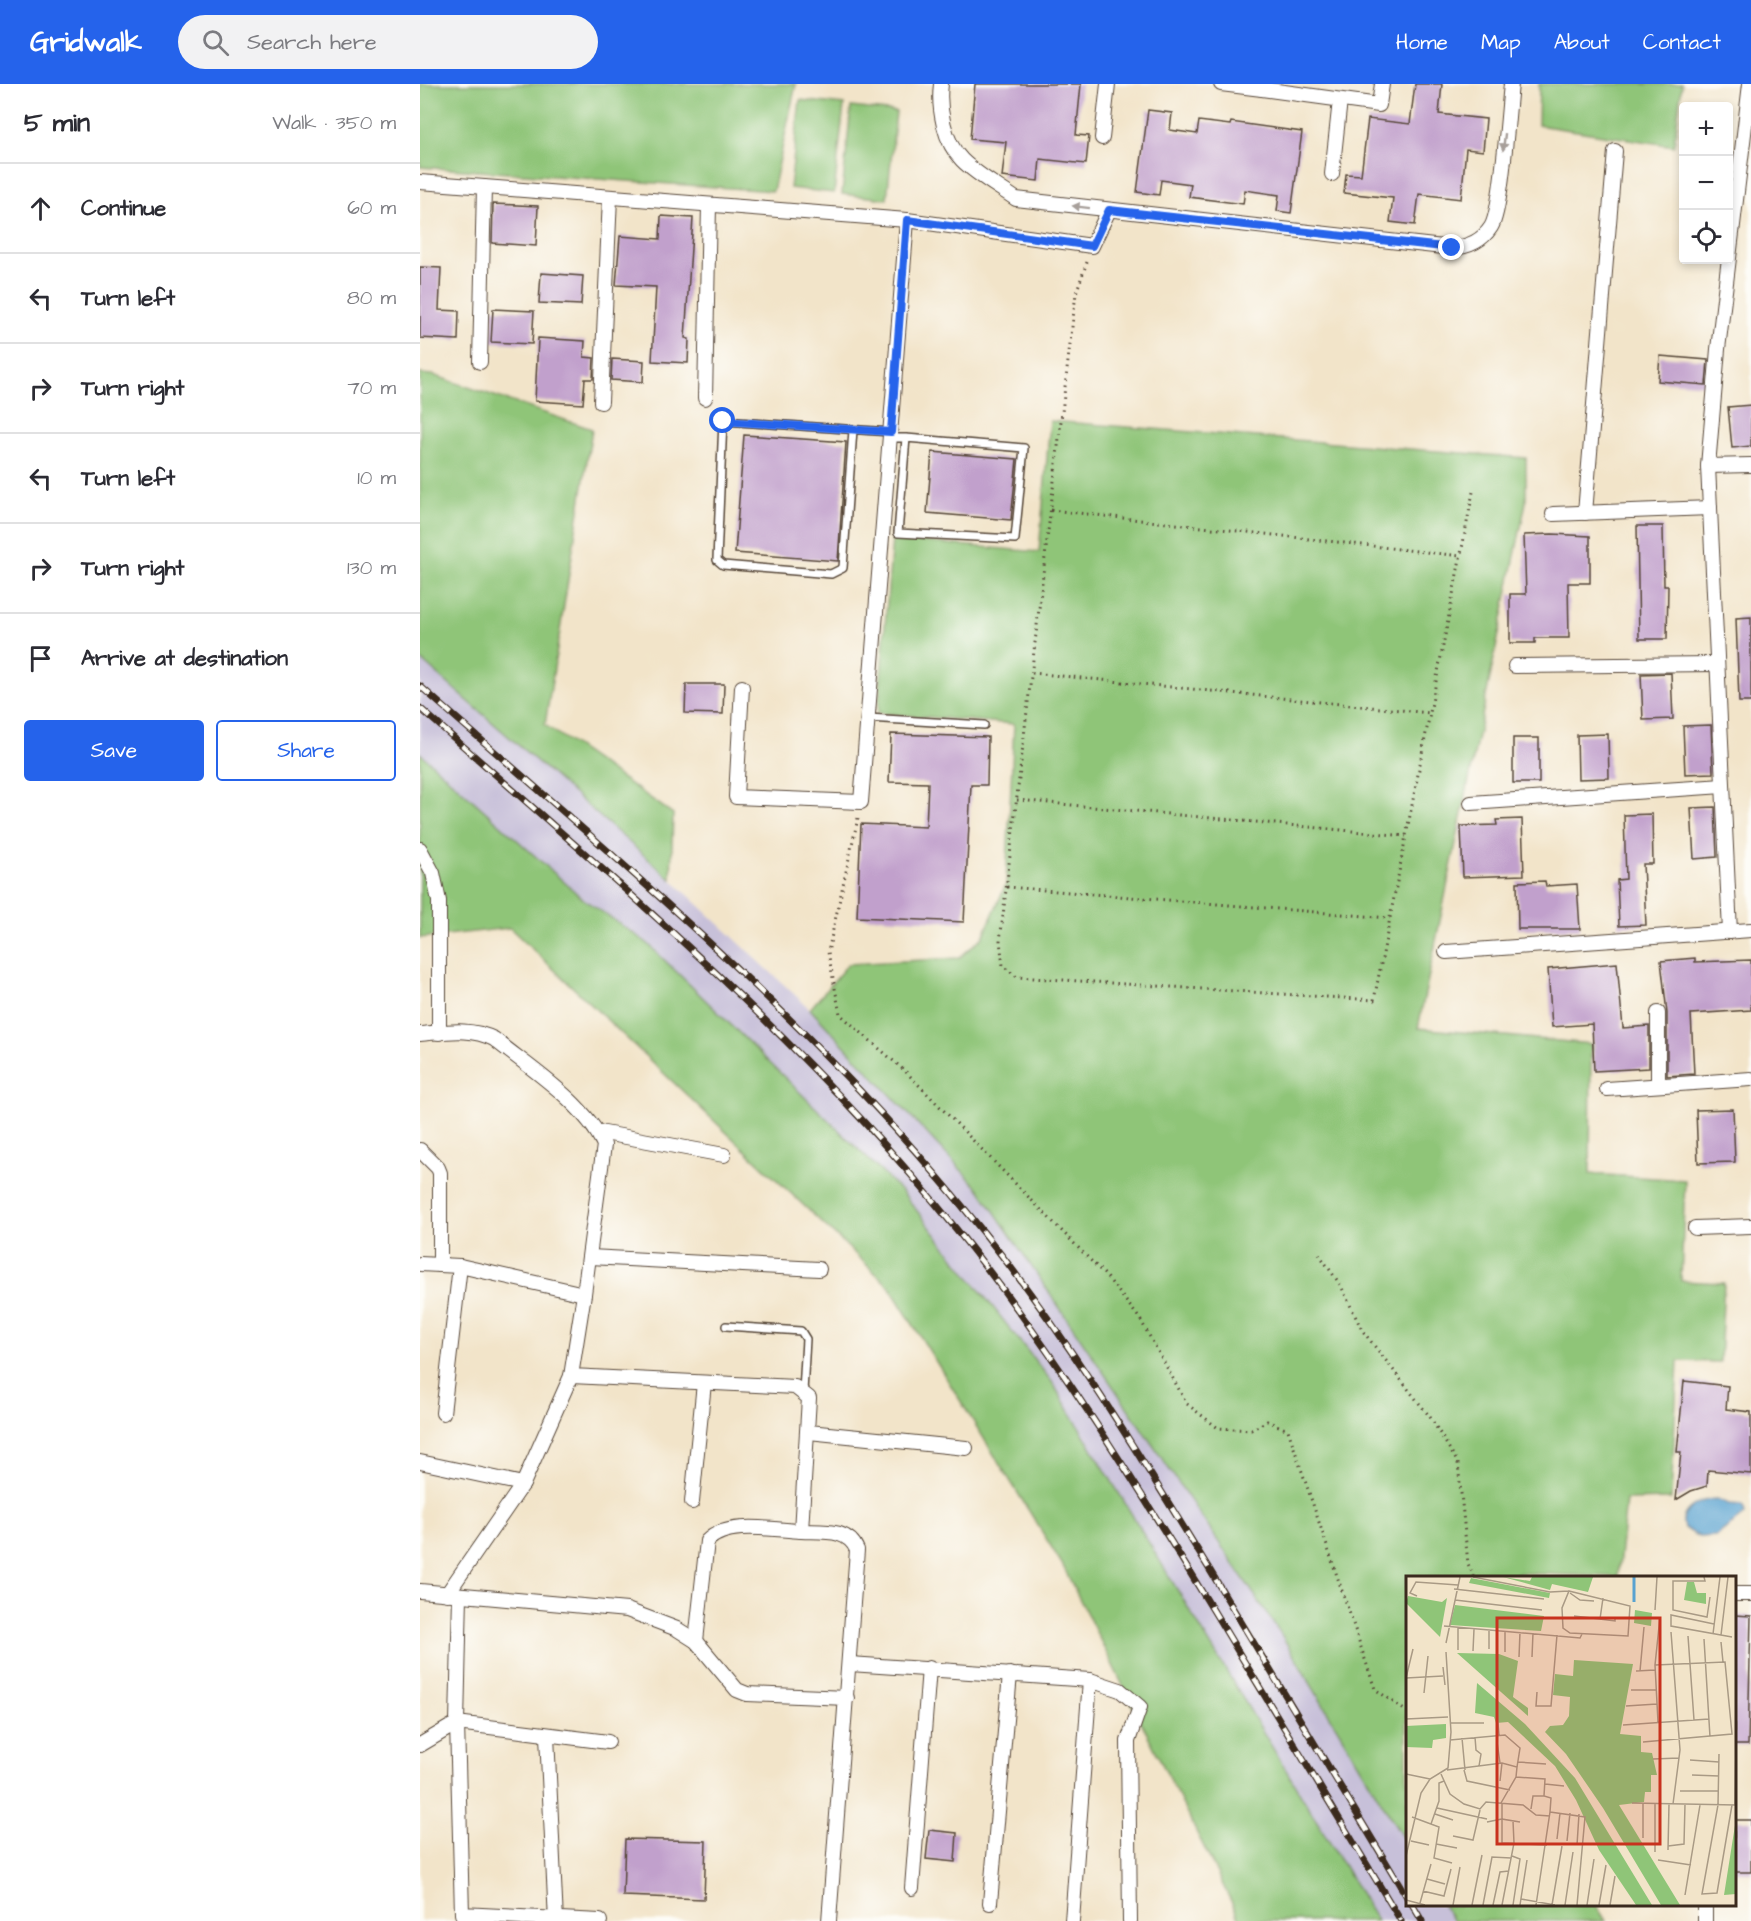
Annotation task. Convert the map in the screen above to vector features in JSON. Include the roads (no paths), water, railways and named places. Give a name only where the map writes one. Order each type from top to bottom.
[{"type":"street","points":[[941,84],[939,102],[941,120],[961,159],[1016,199],[1452,248],[1471,244],[1486,234],[1495,219],[1511,84]]},
{"type":"street","points":[[1102,138],[1108,84]]},
{"type":"street","points":[[1221,84],[1262,87],[1379,105],[1382,84]]},
{"type":"street","points":[[1730,932],[1708,466],[1718,348],[1750,84]]},
{"type":"street","points":[[1332,174],[1340,100]]},
{"type":"street","points":[[1585,513],[1615,151]]},
{"type":"street","points":[[420,182],[907,220],[1092,246],[1109,210]]},
{"type":"street","points":[[480,362],[484,187]]},
{"type":"street","points":[[601,402],[610,197]]},
{"type":"street","points":[[705,398],[709,205]]},
{"type":"street","points":[[742,687],[736,797],[861,802],[907,220]]},
{"type":"street","points":[[1708,466],[1751,465]]},
{"type":"street","points":[[1553,514],[1710,508]]},
{"type":"street","points":[[1515,666],[1717,664]]},
{"type":"street","points":[[1471,802],[1723,786]]},
{"type":"street","points":[[420,849],[433,873],[439,901],[439,1033]]},
{"type":"street","points":[[1446,952],[1751,930]]},
{"type":"street","points":[[1658,1013],[1658,1085]]},
{"type":"street","points":[[420,1034],[463,1030],[494,1039],[584,1112],[604,1145],[590,1257],[571,1376],[523,1484],[454,1595],[461,1918],[600,1921]]},
{"type":"street","points":[[1606,1089],[1751,1079]]},
{"type":"street","points":[[598,1132],[724,1155]]},
{"type":"street","points":[[420,1150],[440,1173],[440,1265]]},
{"type":"street","points":[[1695,1228],[1751,1226]]},
{"type":"street","points":[[590,1257],[819,1269]]},
{"type":"street","points":[[420,1264],[460,1266],[584,1294]]},
{"type":"street","points":[[443,1413],[460,1266]]},
{"type":"street","points":[[571,1376],[795,1387],[803,1392],[809,1398],[809,1432],[801,1531]]},
{"type":"street","points":[[692,1502],[704,1383]]},
{"type":"street","points":[[809,1432],[966,1448]]},
{"type":"street","points":[[420,1462],[523,1484]]},
{"type":"street","points":[[696,1641],[707,1541],[715,1533],[731,1529],[801,1531],[845,1534],[853,1539],[857,1550],[850,1664],[829,1921]]},
{"type":"street","points":[[420,1591],[627,1610],[676,1629],[696,1641],[737,1690],[747,1694],[847,1698]]},
{"type":"street","points":[[850,1664],[1090,1680],[1120,1690],[1140,1707],[1128,1741],[1130,1921]]},
{"type":"street","points":[[912,1888],[929,1668]]},
{"type":"street","points":[[990,1904],[1010,1674]]},
{"type":"street","points":[[1072,1921],[1090,1680]]},
{"type":"street","points":[[420,1745],[457,1723],[608,1742]]},
{"type":"street","points":[[546,1736],[557,1920]]},
{"type":"lane","points":[[853,430],[843,568],[831,574],[723,565],[717,560],[723,421],[853,430],[906,438],[1024,448],[1015,540],[898,533],[906,438]]},
{"type":"lane","points":[[868,718],[984,725]]},
{"type":"lane","points":[[726,1326],[801,1331],[806,1339],[803,1392]]},
{"type":"water","points":[[1717,1499],[1729,1504],[1743,1505],[1745,1514],[1716,1536],[1700,1537],[1684,1528],[1683,1521],[1688,1510],[1698,1503]]},
{"type":"railway","points":[[420,686],[636,876],[777,1007],[910,1145],[972,1218],[1068,1346],[1127,1436],[1406,1895]]},
{"type":"railway","points":[[420,708],[631,894],[767,1022],[897,1158],[957,1230],[1059,1368],[1122,1464],[1401,1921]]},
{"type":"railway","points":[[1413,1906],[1422,1921]]}]
